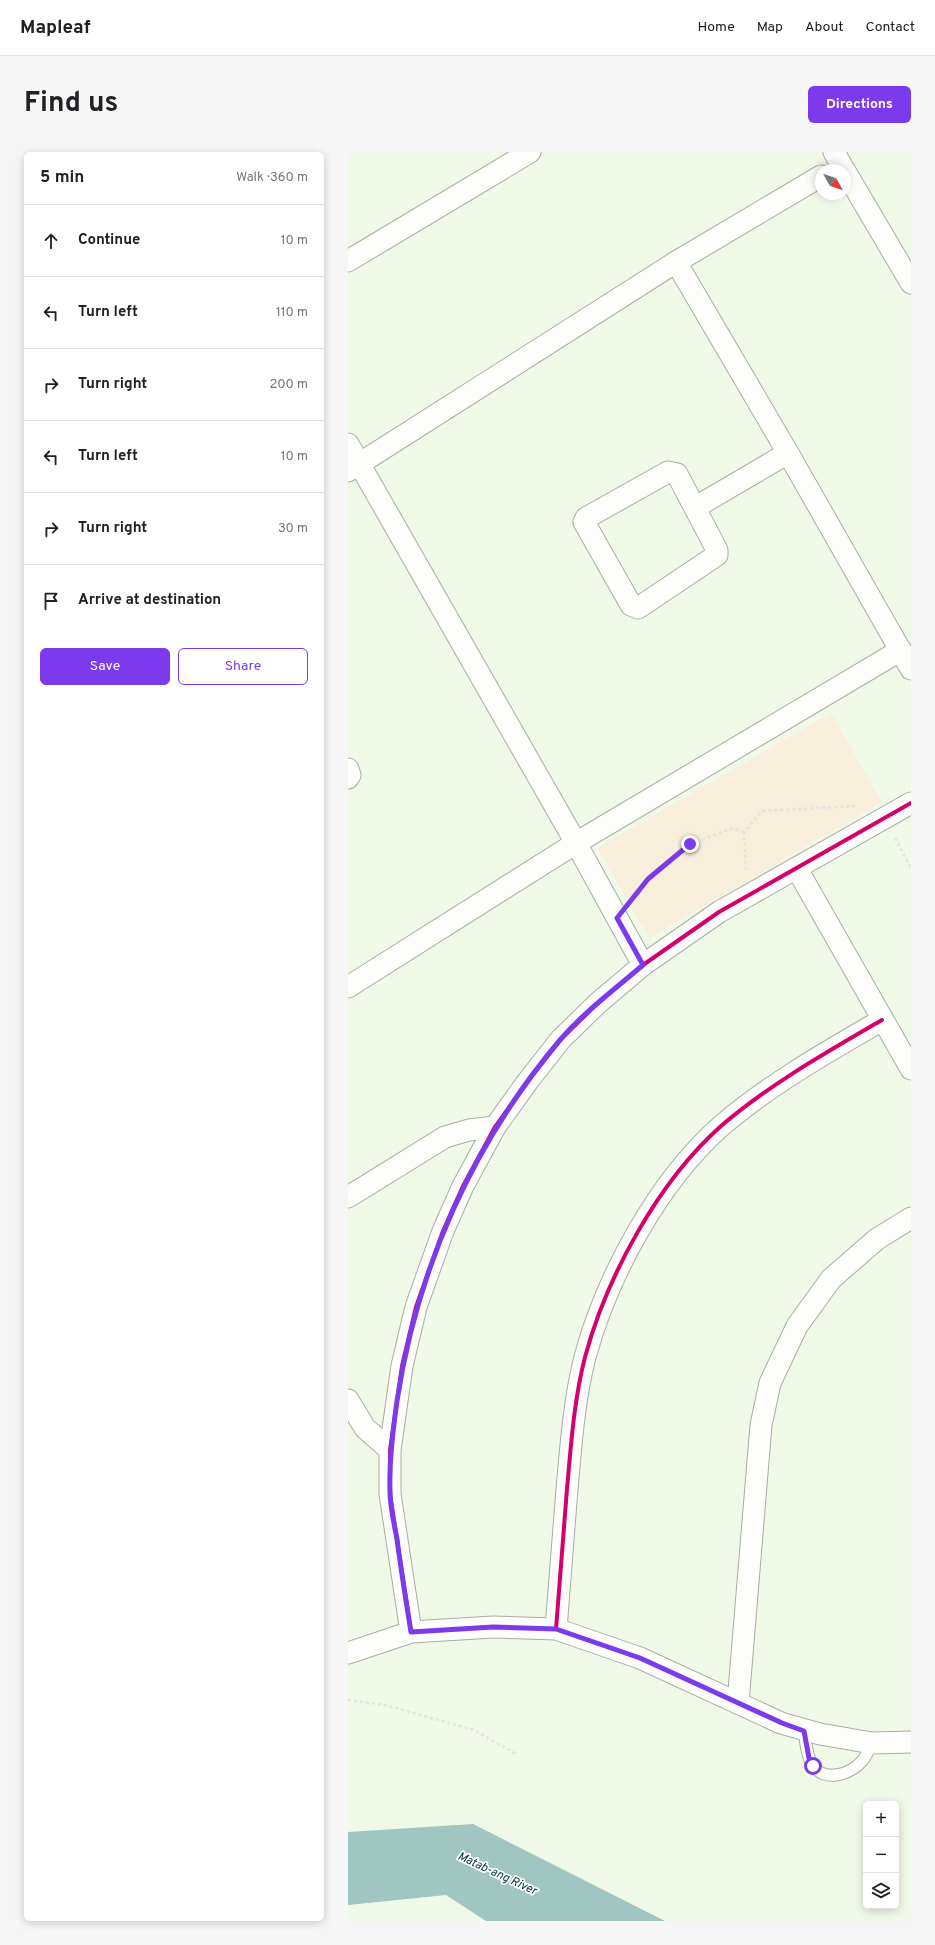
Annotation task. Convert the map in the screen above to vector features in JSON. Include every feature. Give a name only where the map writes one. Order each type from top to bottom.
[{"type":"street","points":[[348,261],[530,152]]},
{"type":"street","points":[[353,467],[676,262],[815,180]]},
{"type":"street","points":[[851,185],[911,283]]},
{"type":"street","points":[[676,262],[788,453],[911,669]]},
{"type":"street","points":[[348,444],[353,467],[576,843],[643,965]]},
{"type":"street","points":[[696,507],[788,453]]},
{"type":"street","points":[[672,472],[677,474],[696,507],[718,555],[638,608],[631,605],[585,526],[584,522],[586,518],[672,472]]},
{"type":"street","points":[[348,987],[576,843],[901,650]]},
{"type":"street","points":[[348,769],[350,775],[348,778]]},
{"type":"street","points":[[411,1632],[390,1494],[390,1450],[402,1366],[416,1308],[443,1231],[463,1186],[495,1127],[528,1081],[561,1039],[598,1003],[643,965],[719,912],[911,803]]},
{"type":"street","points":[[797,868],[911,1069]]},
{"type":"street","points":[[556,1629],[572,1426],[586,1357],[606,1296],[633,1238],[658,1200],[688,1161],[721,1127],[770,1089],[807,1064],[882,1020]]},
{"type":"street","points":[[348,1197],[445,1136],[469,1130],[495,1127]]},
{"type":"street","points":[[738,1703],[762,1425],[770,1383],[797,1326],[831,1278],[877,1239],[911,1218]]},
{"type":"street","points":[[348,1400],[365,1428],[390,1450]]},
{"type":"street","points":[[348,1653],[411,1632],[493,1627],[556,1629],[640,1658],[782,1723],[804,1731],[872,1743],[911,1742]]},
{"type":"lane","points":[[804,1731],[809,1758],[813,1766],[822,1774],[837,1776],[852,1770],[864,1759],[872,1743]]},
{"type":"path","points":[[752,894],[745,866],[744,832],[762,811],[843,808],[869,804],[883,818],[911,868]]},
{"type":"path","points":[[617,918],[648,879],[690,844],[733,828],[744,832]]},
{"type":"path","points":[[348,1700],[385,1705],[474,1730],[516,1754]]},
{"type":"shaded area","points":[[831,713],[882,802],[649,938],[597,848]]},
{"type":"water","name":"Matab-ang River","points":[[473,1824],[665,1921],[486,1921],[446,1895],[348,1905],[348,1832]]},
{"type":"cycle path","points":[[411,1632],[390,1494],[390,1450],[402,1366],[416,1307],[443,1231],[463,1186],[495,1127],[528,1081],[561,1039],[598,1003],[643,965],[719,912],[911,803]]},
{"type":"cycle path","points":[[556,1629],[572,1439],[581,1373],[595,1326],[621,1263],[656,1202],[676,1174],[721,1126],[779,1082],[882,1020]]},
{"type":"route","points":[[690,844],[648,879],[617,918],[643,965],[598,1003],[561,1039],[528,1081],[495,1127],[463,1186],[443,1231],[416,1308],[402,1366],[390,1450],[390,1494],[411,1632],[493,1627],[556,1629],[640,1658],[782,1723],[804,1731],[809,1758],[813,1766]]}]
